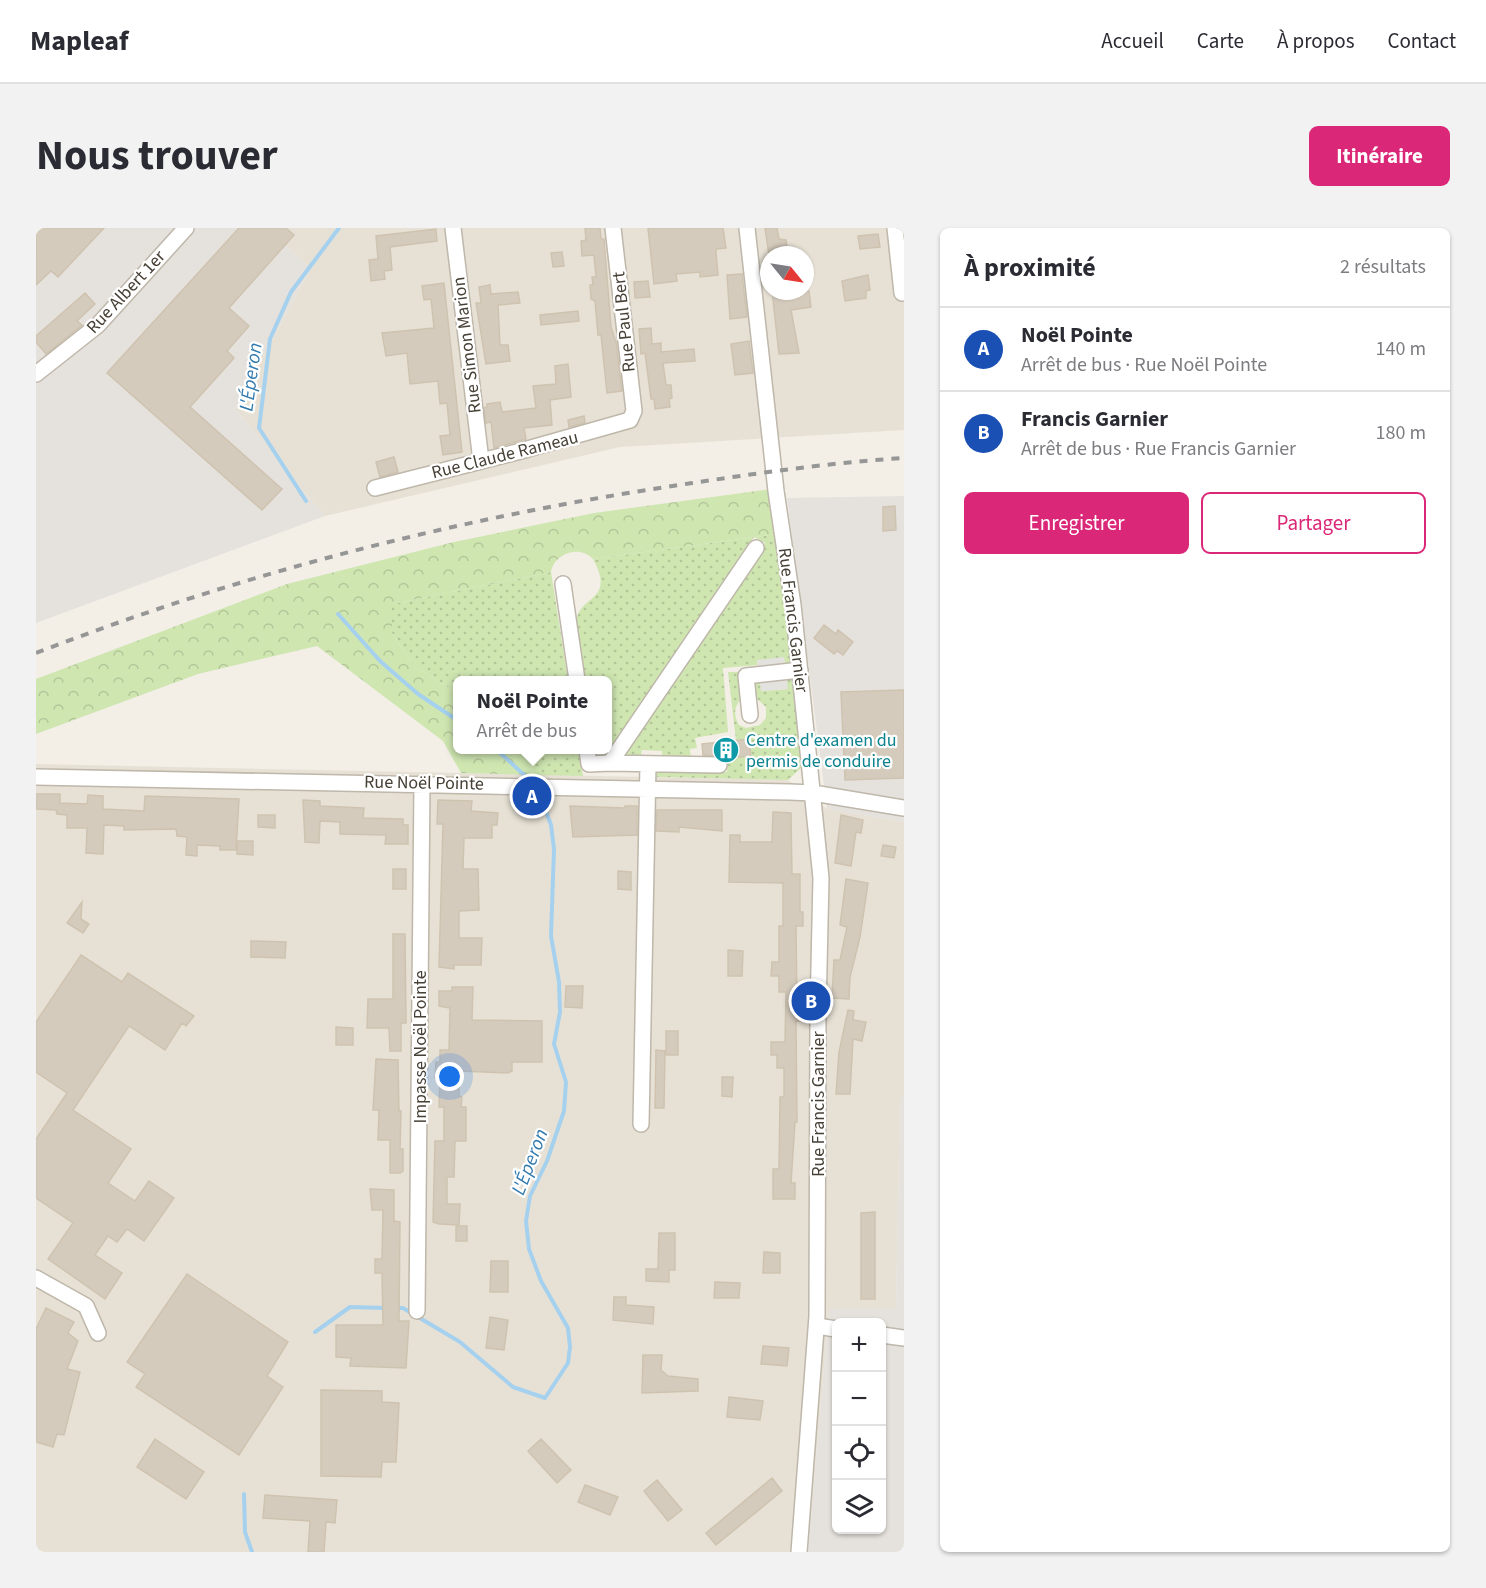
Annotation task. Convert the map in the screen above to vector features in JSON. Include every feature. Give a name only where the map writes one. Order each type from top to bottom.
[{"type":"street","name":"Rue Albert 1er","points":[[36,374],[98,325],[186,228]]},
{"type":"street","name":"Rue Simon Marion","points":[[453,228],[481,461]]},
{"type":"street","name":"Rue Paul Bert","points":[[613,228],[632,416]]},
{"type":"street","name":"Rue Francis Garnier","points":[[747,228],[776,491],[800,670],[822,878],[818,1011],[817,1326],[799,1552]]},
{"type":"street","points":[[895,228],[903,293]]},
{"type":"street","name":"Rue Claude Rameau","points":[[375,488],[625,424],[632,416]]},
{"type":"street","points":[[610,763],[756,548]]},
{"type":"street","points":[[563,584],[576,676]]},
{"type":"street","points":[[750,715],[746,676],[800,670]]},
{"type":"street","points":[[588,754],[589,764],[719,765]]},
{"type":"street","points":[[641,1124],[648,764]]},
{"type":"street","name":"Rue Noël Pointe","points":[[36,777],[527,785],[813,793],[904,808]]},
{"type":"street","name":"Impasse Noël Pointe","points":[[417,1311],[422,783]]},
{"type":"street","points":[[36,1278],[87,1306],[98,1333]]},
{"type":"street","points":[[817,1326],[832,1328]]},
{"type":"street","points":[[886,1336],[904,1338]]},
{"type":"shaded area","points":[[36,228],[266,228],[311,268],[235,409],[325,516],[36,623]]},
{"type":"shaded area","points":[[266,228],[904,228],[904,430],[620,447],[325,516],[235,409],[311,268]]},
{"type":"shaded area","points":[[904,496],[904,822],[827,809],[787,498]]},
{"type":"shaded area","points":[[784,657],[788,689],[761,691],[757,660]]},
{"type":"shaded area","points":[[36,764],[788,780],[827,809],[904,822],[904,1097],[900,1097],[896,1308],[829,1310],[808,1552],[36,1552]]},
{"type":"shaded area","points":[[900,1097],[904,1097],[904,1552],[808,1552],[829,1309],[896,1308]]},
{"type":"green space","points":[[771,489],[776,534],[593,559],[581,552],[568,553],[557,560],[551,572],[392,604],[392,633],[414,666],[453,690],[453,754],[524,754],[535,775],[461,773],[443,741],[317,646],[198,674],[36,734],[36,679],[287,584],[454,542],[594,513]]},
{"type":"green space","points":[[776,534],[791,664],[785,665],[784,658],[757,661],[758,665],[723,668],[728,732],[695,738],[697,748],[690,749],[691,761],[662,761],[662,751],[642,750],[640,760],[621,761],[765,543],[754,537]]},
{"type":"green space","points":[[754,537],[612,748],[612,676],[583,676],[576,631],[578,614],[582,607],[594,597],[601,584],[593,559]]},
{"type":"green space","points":[[551,572],[567,676],[453,676],[453,690],[414,666],[392,633],[392,604]]},
{"type":"green space","points":[[728,672],[742,672],[744,695],[735,713],[739,725],[746,728],[760,725],[766,718],[766,707],[754,696],[752,681],[760,680],[762,691],[787,689],[787,679],[793,679],[803,766],[788,780],[657,777],[656,772],[727,772],[728,758],[751,756],[736,740]]},
{"type":"green space","points":[[524,754],[580,754],[583,776],[535,775]]},
{"type":"building","points":[[36,228],[104,228],[58,277],[51,271],[36,285]]},
{"type":"building","points":[[239,228],[286,228],[294,235],[229,308],[249,326],[227,351],[234,358],[190,407],[282,489],[262,510],[107,373]]},
{"type":"building","points":[[585,228],[600,228],[601,239],[604,239],[611,327],[616,342],[622,391],[607,393],[601,335],[598,335],[595,301],[591,299],[590,285],[593,285],[592,277],[596,277],[594,255],[582,256],[581,241],[586,240]]},
{"type":"building","points":[[648,228],[723,228],[726,248],[716,249],[718,275],[700,277],[700,272],[676,274],[677,281],[654,284]]},
{"type":"building","points":[[765,228],[777,228],[779,239],[786,240],[787,246],[768,246]]},
{"type":"building","points":[[436,229],[437,241],[390,247],[392,270],[384,271],[385,279],[371,281],[369,260],[378,259],[376,236]]},
{"type":"building","points":[[878,234],[880,247],[860,249],[858,236]]},
{"type":"building","points":[[562,252],[564,266],[553,267],[551,253]]},
{"type":"building","points":[[742,274],[747,317],[730,319],[727,275]]},
{"type":"building","points":[[868,275],[870,290],[866,291],[866,298],[845,301],[842,281]]},
{"type":"building","points":[[648,281],[650,297],[635,298],[634,282]]},
{"type":"building","points":[[444,283],[462,452],[443,455],[440,436],[450,435],[447,403],[440,404],[438,381],[410,384],[407,353],[386,356],[382,333],[434,328],[431,299],[424,300],[422,286]]},
{"type":"building","points":[[490,285],[491,294],[518,292],[520,303],[498,305],[500,345],[508,345],[510,361],[486,364],[476,303],[481,303],[479,287]]},
{"type":"building","points":[[85,293],[95,304],[77,321],[82,325],[46,354],[36,342],[36,336]]},
{"type":"building","points":[[773,300],[810,300],[811,307],[791,310],[799,353],[779,354]]},
{"type":"building","points":[[578,311],[579,321],[541,325],[540,315]]},
{"type":"building","points":[[651,328],[652,344],[661,343],[661,352],[694,349],[695,361],[663,363],[666,385],[671,385],[670,407],[655,409],[654,399],[651,399],[645,353],[641,354],[639,329]]},
{"type":"building","points":[[749,341],[753,373],[735,375],[731,344]]},
{"type":"building","points":[[568,364],[571,397],[550,400],[552,425],[524,428],[526,439],[494,448],[491,422],[486,423],[484,408],[487,404],[500,402],[502,412],[536,408],[533,386],[556,384],[555,366]]},
{"type":"building","points":[[584,416],[585,423],[569,427],[568,420]]},
{"type":"building","points":[[394,457],[398,472],[380,477],[376,462]]},
{"type":"building","points":[[895,506],[896,530],[883,531],[883,507]]},
{"type":"building","points":[[824,625],[836,634],[838,630],[853,642],[843,655],[837,651],[834,654],[814,638]]},
{"type":"building","points":[[904,690],[904,778],[845,780],[841,692]]},
{"type":"building","name":"Centre d'examen du permis de conduire","points":[[749,739],[751,756],[726,758],[703,755],[702,744]]},
{"type":"building","points":[[36,794],[60,794],[60,803],[87,804],[88,795],[103,796],[103,809],[144,811],[145,796],[239,799],[236,850],[220,850],[220,846],[197,845],[197,856],[186,855],[187,837],[177,836],[176,829],[124,830],[124,826],[104,825],[103,854],[86,853],[87,828],[67,828],[67,815],[57,814],[56,810],[36,809]]},
{"type":"building","points":[[303,800],[320,801],[320,806],[364,808],[363,818],[403,819],[403,825],[408,825],[408,844],[385,844],[386,835],[340,834],[340,822],[320,821],[319,843],[305,842]]},
{"type":"building","points":[[438,800],[472,801],[471,811],[498,813],[497,825],[492,825],[492,838],[464,838],[463,869],[478,869],[479,910],[459,911],[459,938],[482,938],[481,965],[454,965],[454,969],[439,967],[443,824],[437,824]]},
{"type":"building","points":[[570,806],[625,808],[625,806],[637,806],[637,835],[573,837]]},
{"type":"building","points":[[657,810],[722,810],[722,831],[679,827],[679,832],[656,831]]},
{"type":"building","points":[[773,812],[791,813],[792,874],[800,874],[800,912],[803,912],[803,926],[796,926],[797,1005],[802,1005],[802,1021],[796,1021],[797,1122],[795,1122],[791,1183],[795,1183],[795,1199],[773,1199],[773,1169],[779,1169],[780,1097],[784,1097],[784,1068],[777,1068],[777,1055],[771,1055],[771,1042],[785,1042],[786,992],[779,992],[779,976],[771,976],[772,962],[779,962],[779,926],[783,926],[783,883],[729,882],[730,835],[740,835],[740,842],[772,842]]},
{"type":"building","points":[[258,815],[275,815],[275,828],[258,827]]},
{"type":"building","points":[[841,815],[863,820],[861,833],[856,832],[851,866],[835,863]]},
{"type":"building","points":[[237,841],[253,841],[253,855],[237,854]]},
{"type":"building","points":[[883,845],[896,847],[894,858],[881,856]]},
{"type":"building","points":[[393,869],[406,869],[406,889],[393,889]]},
{"type":"building","points":[[618,871],[631,872],[631,890],[618,889]]},
{"type":"building","points":[[846,879],[868,883],[860,937],[850,977],[849,999],[832,998],[834,960],[840,960],[847,927],[840,925]]},
{"type":"building","points":[[82,902],[81,919],[89,924],[83,933],[67,923]]},
{"type":"building","points":[[393,934],[405,934],[406,1023],[401,1023],[401,1051],[390,1051],[389,1028],[367,1028],[368,999],[393,999]]},
{"type":"building","points":[[251,941],[286,942],[285,958],[251,957]]},
{"type":"building","points":[[728,950],[743,951],[742,976],[728,976]]},
{"type":"building","points":[[81,955],[122,982],[128,973],[194,1016],[186,1026],[182,1023],[165,1050],[129,1026],[73,1110],[131,1149],[108,1183],[135,1201],[149,1181],[174,1198],[144,1241],[127,1229],[117,1242],[108,1236],[95,1255],[122,1273],[105,1299],[48,1259],[73,1223],[36,1198],[36,1139],[67,1093],[36,1072],[36,1022]]},
{"type":"building","points":[[566,986],[583,986],[582,1008],[565,1007]]},
{"type":"building","points":[[452,987],[473,987],[472,1020],[542,1021],[542,1062],[512,1062],[512,1071],[508,1073],[459,1071],[461,1107],[466,1107],[466,1141],[455,1141],[454,1177],[447,1177],[447,1204],[460,1204],[459,1225],[433,1222],[435,1141],[444,1141],[444,1107],[439,1107],[440,1078],[435,1078],[436,1062],[440,1062],[440,1050],[449,1050],[450,1008],[439,1006],[439,991],[452,991]]},
{"type":"building","points":[[848,1010],[854,1011],[853,1020],[866,1022],[862,1041],[853,1039],[850,1094],[836,1094],[839,1052]]},
{"type":"building","points":[[336,1027],[353,1028],[353,1045],[336,1045]]},
{"type":"building","points":[[666,1031],[678,1031],[678,1055],[666,1055]]},
{"type":"building","points":[[656,1050],[665,1051],[664,1108],[655,1108]]},
{"type":"building","points":[[376,1059],[398,1060],[399,1111],[401,1111],[400,1149],[403,1149],[403,1171],[400,1173],[390,1173],[390,1140],[378,1140],[379,1110],[373,1110]]},
{"type":"building","points":[[722,1077],[733,1077],[732,1097],[722,1096]]},
{"type":"building","points":[[370,1189],[394,1190],[394,1221],[400,1222],[399,1321],[409,1321],[406,1368],[350,1366],[351,1358],[336,1357],[336,1325],[383,1325],[382,1273],[375,1273],[375,1259],[382,1259],[383,1210],[372,1210]]},
{"type":"building","points":[[875,1212],[875,1299],[861,1299],[861,1213]]},
{"type":"building","points":[[456,1226],[467,1226],[467,1241],[456,1241]]},
{"type":"building","points":[[659,1233],[675,1233],[675,1270],[669,1270],[669,1282],[646,1281],[646,1269],[658,1269]]},
{"type":"building","points":[[764,1252],[780,1253],[780,1273],[763,1273]]},
{"type":"building","points":[[491,1261],[508,1261],[508,1292],[490,1292]]},
{"type":"building","points":[[187,1274],[288,1342],[267,1376],[283,1387],[239,1455],[136,1387],[145,1374],[127,1362]]},
{"type":"building","points":[[715,1282],[740,1283],[739,1298],[714,1298]]},
{"type":"building","points":[[614,1297],[626,1297],[626,1305],[654,1307],[653,1324],[613,1320]]},
{"type":"building","points":[[46,1308],[74,1322],[68,1333],[78,1341],[67,1369],[80,1372],[64,1435],[57,1434],[53,1447],[36,1442],[36,1329]]},
{"type":"building","points":[[490,1317],[508,1320],[504,1350],[486,1348]]},
{"type":"building","points":[[763,1346],[789,1348],[787,1366],[761,1364]]},
{"type":"building","points":[[643,1355],[662,1355],[661,1370],[668,1376],[698,1379],[698,1391],[642,1393]]},
{"type":"building","points":[[321,1390],[382,1391],[382,1402],[399,1403],[396,1462],[382,1462],[381,1477],[321,1476]]},
{"type":"building","points":[[729,1397],[763,1401],[760,1420],[727,1417]]},
{"type":"building","points":[[155,1439],[204,1472],[186,1499],[137,1467]]},
{"type":"building","points":[[541,1439],[571,1470],[557,1483],[528,1451]]},
{"type":"building","points":[[772,1478],[782,1491],[716,1545],[706,1533]]},
{"type":"building","points":[[657,1480],[682,1510],[668,1521],[644,1491]]},
{"type":"building","points":[[585,1485],[618,1497],[610,1515],[578,1502]]},
{"type":"building","points":[[265,1495],[337,1500],[335,1523],[326,1522],[324,1552],[308,1552],[310,1521],[263,1518]]},
{"type":"waterway","name":"L'Éperon","points":[[306,501],[259,428],[270,339],[291,292],[339,228]]},
{"type":"waterway","name":"L'Éperon","points":[[338,614],[380,661],[418,694],[453,717]]},
{"type":"waterway","name":"L'Éperon","points":[[501,754],[533,783]]},
{"type":"waterway","name":"L'Éperon","points":[[395,1308],[403,1308],[460,1342],[513,1387],[545,1398],[568,1363],[570,1347],[568,1328],[541,1281],[529,1249],[526,1221],[530,1196],[547,1161],[564,1111],[566,1082],[554,1044],[560,1012],[559,982],[551,936],[554,849],[551,825],[539,792]]},
{"type":"waterway","name":"L'Éperon","points":[[315,1332],[350,1307],[387,1308]]},
{"type":"waterway","name":"L'Éperon","points":[[244,1494],[245,1532],[252,1552]]},
{"type":"railway","points":[[36,653],[190,598],[268,574],[426,533],[585,500],[666,487],[814,466],[904,458]]},
{"type":"place","name":"Centre d'examen du permis de conduire","points":[[726,750]]},
{"type":"place","name":"Noël Pointe","points":[[532,796]]},
{"type":"place","name":"Francis Garnier","points":[[811,1001]]}]
